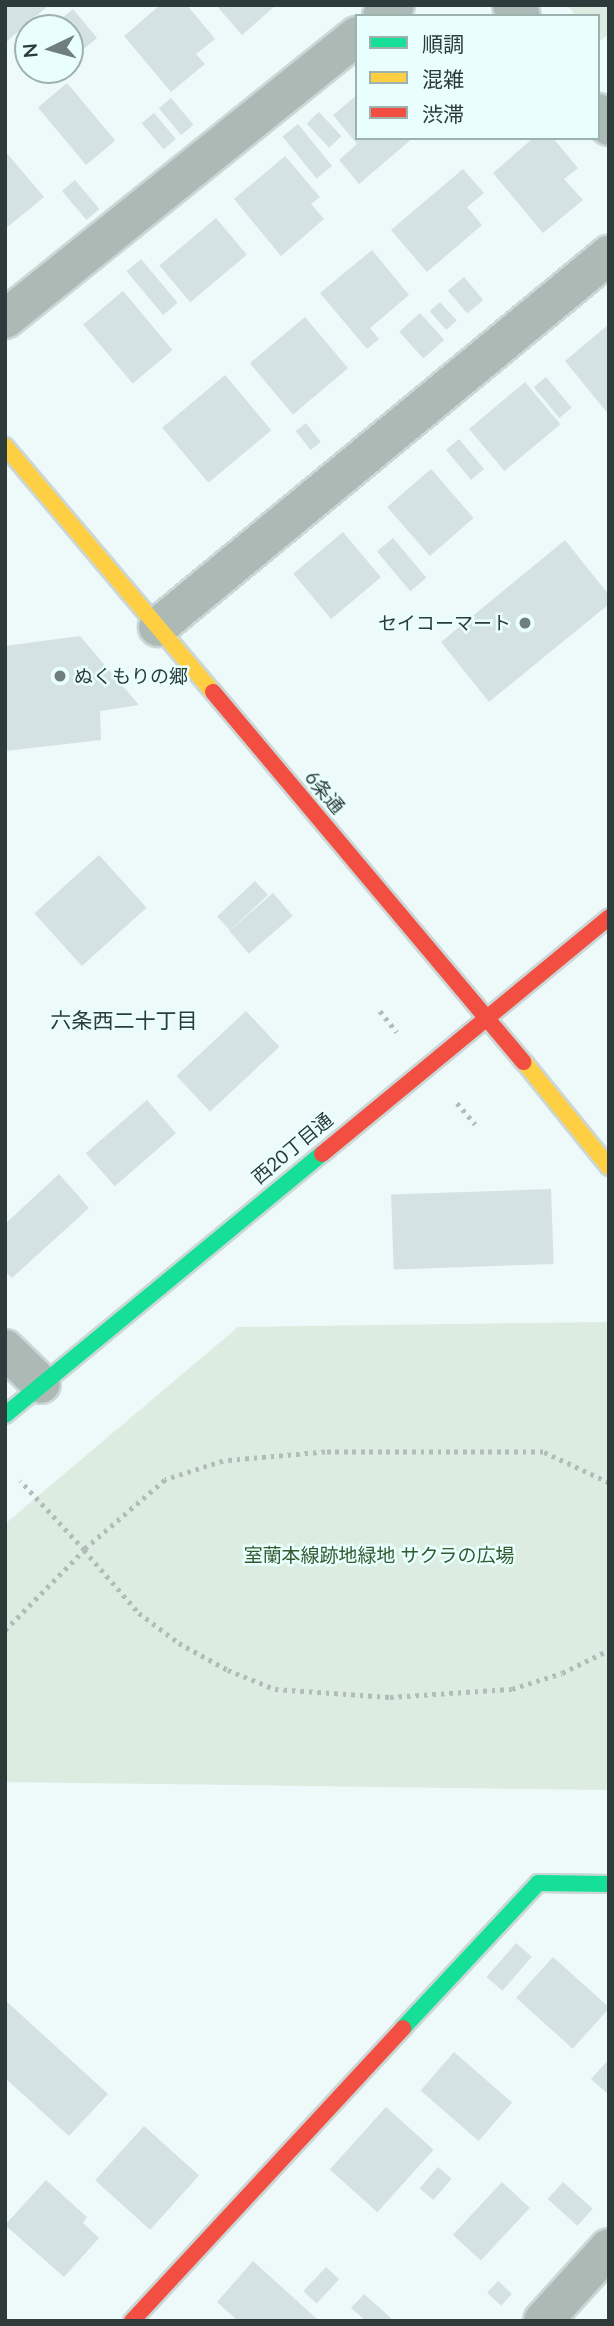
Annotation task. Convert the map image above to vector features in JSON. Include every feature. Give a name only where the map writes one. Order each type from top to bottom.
[{"type":"street","points":[[5,319],[355,38]]},
{"type":"street","points":[[158,627],[609,254]]},
{"type":"street","name":"6条通","points":[[5,446],[487,1016],[609,1167]]},
{"type":"street","name":"西20丁目通","points":[[5,1415],[609,917]]},
{"type":"street","points":[[5,1349],[41,1384]]},
{"type":"street","points":[[132,2321],[538,1884],[609,1884]]},
{"type":"street","points":[[543,2321],[609,2248]]},
{"type":"path","points":[[5,1630],[84,1550],[165,1480],[223,1461],[325,1452],[542,1452],[609,1483]]},
{"type":"path","points":[[20,1481],[139,1613],[178,1643],[228,1670],[275,1689],[314,1695],[427,1697],[512,1689],[562,1673],[609,1650]]},
{"type":"green space","points":[[567,5],[609,5],[609,34],[600,41],[600,14],[574,14]]},
{"type":"green space","name":"室蘭本線跡地緑地 サクラの広場","points":[[609,1322],[609,1790],[5,1782],[5,1524],[238,1327]]},
{"type":"building","points":[[5,5],[49,5],[39,14],[14,14],[14,35],[5,43]]},
{"type":"building","points":[[160,5],[187,5],[215,39],[196,54],[205,64],[171,92],[124,36]]},
{"type":"building","points":[[216,5],[276,5],[242,35]]},
{"type":"building","points":[[84,22],[97,38],[84,49]]},
{"type":"building","points":[[66,84],[115,140],[86,165],[38,107]]},
{"type":"building","points":[[355,97],[355,140],[411,140],[359,184],[339,160],[357,144],[333,115]]},
{"type":"building","points":[[171,98],[193,125],[181,135],[159,108]]},
{"type":"building","points":[[319,112],[342,136],[329,148],[307,124]]},
{"type":"building","points":[[154,113],[176,139],[164,149],[142,123]]},
{"type":"building","points":[[298,124],[332,166],[316,179],[282,137]]},
{"type":"building","points":[[531,140],[555,140],[578,168],[564,179],[583,200],[543,233],[493,173]]},
{"type":"building","points":[[5,151],[44,197],[5,229]]},
{"type":"building","points":[[285,156],[320,197],[311,204],[324,219],[281,256],[234,199]]},
{"type":"building","points":[[463,169],[484,193],[467,207],[482,225],[427,272],[391,230]]},
{"type":"building","points":[[75,180],[99,209],[86,220],[62,191]]},
{"type":"building","points":[[216,218],[247,255],[190,302],[159,266]]},
{"type":"building","points":[[372,250],[409,295],[370,328],[379,339],[367,349],[320,293]]},
{"type":"building","points":[[141,259],[178,303],[163,315],[126,271]]},
{"type":"building","points":[[464,277],[483,300],[467,313],[448,290]]},
{"type":"building","points":[[123,291],[172,350],[133,383],[83,324]]},
{"type":"building","points":[[440,302],[457,321],[446,330],[430,311]]},
{"type":"building","points":[[420,313],[444,340],[423,358],[399,332]]},
{"type":"building","points":[[305,317],[348,368],[293,415],[250,363]]},
{"type":"building","points":[[609,324],[609,415],[565,361]]},
{"type":"building","points":[[225,375],[271,430],[208,483],[162,428]]},
{"type":"building","points":[[546,377],[572,408],[559,418],[534,387]]},
{"type":"building","points":[[525,382],[560,424],[504,471],[469,429]]},
{"type":"building","points":[[306,423],[321,442],[311,450],[296,431]]},
{"type":"building","points":[[459,439],[484,469],[471,480],[446,450]]},
{"type":"building","points":[[431,469],[474,518],[430,556],[387,507]]},
{"type":"building","points":[[343,532],[381,577],[331,619],[293,574]]},
{"type":"building","points":[[393,538],[426,578],[410,591],[377,551]]},
{"type":"building","name":"セイコーマート","points":[[565,540],[609,595],[609,604],[489,702],[441,642]]},
{"type":"building","name":"ぬくもりの郷","points":[[80,636],[139,705],[100,711],[101,740],[5,751],[5,646]]},
{"type":"building","points":[[99,855],[147,908],[82,966],[34,913]]},
{"type":"building","points":[[255,881],[268,895],[230,930],[217,916]]},
{"type":"building","points":[[273,893],[293,916],[249,954],[229,931]]},
{"type":"building","points":[[246,1011],[279,1047],[210,1112],[177,1076]]},
{"type":"building","points":[[147,1100],[176,1133],[115,1186],[86,1153]]},
{"type":"building","points":[[59,1174],[89,1208],[12,1278],[5,1271],[5,1224]]},
{"type":"building","points":[[551,1189],[554,1264],[394,1270],[391,1195]]},
{"type":"building","points":[[516,1943],[532,1957],[502,1991],[486,1977]]},
{"type":"building","points":[[553,1957],[609,2007],[573,2049],[516,1998]]},
{"type":"building","points":[[5,2000],[108,2094],[69,2136],[5,2078]]},
{"type":"building","points":[[454,2052],[512,2103],[479,2141],[421,2090]]},
{"type":"building","points":[[609,2059],[609,2095],[591,2079]]},
{"type":"building","points":[[386,2107],[434,2150],[377,2212],[330,2169]]},
{"type":"building","points":[[144,2126],[199,2176],[150,2230],[95,2180]]},
{"type":"building","points":[[438,2167],[452,2179],[433,2200],[420,2188]]},
{"type":"building","points":[[46,2180],[87,2217],[83,2223],[99,2238],[64,2277],[5,2225]]},
{"type":"building","points":[[502,2182],[530,2208],[481,2261],[453,2235]]},
{"type":"building","points":[[563,2182],[593,2209],[577,2226],[548,2199]]},
{"type":"building","points":[[253,2261],[317,2319],[316,2321],[238,2321],[217,2302]]},
{"type":"building","points":[[326,2267],[339,2279],[317,2303],[303,2291]]},
{"type":"building","points":[[498,2281],[512,2294],[501,2306],[487,2293]]},
{"type":"building","points":[[364,2294],[391,2318],[388,2321],[366,2321],[351,2308]]},
{"type":"traffic: fast","points":[[5,1415],[322,1154]]},
{"type":"traffic: fast","points":[[403,2028],[538,1883],[609,1884]]},
{"type":"traffic: slow","points":[[5,446],[213,692]]},
{"type":"traffic: slow","points":[[524,1062],[609,1167]]},
{"type":"traffic: jam","points":[[213,692],[524,1062]]},
{"type":"traffic: jam","points":[[322,1154],[609,917]]},
{"type":"traffic: jam","points":[[132,2321],[403,2028]]},
{"type":"place","name":"セイコーマート","points":[[525,623]]},
{"type":"place","name":"ぬくもりの郷","points":[[60,676]]},
{"type":"district","name":"六条西二十丁目","points":[[124,1020]]}]
